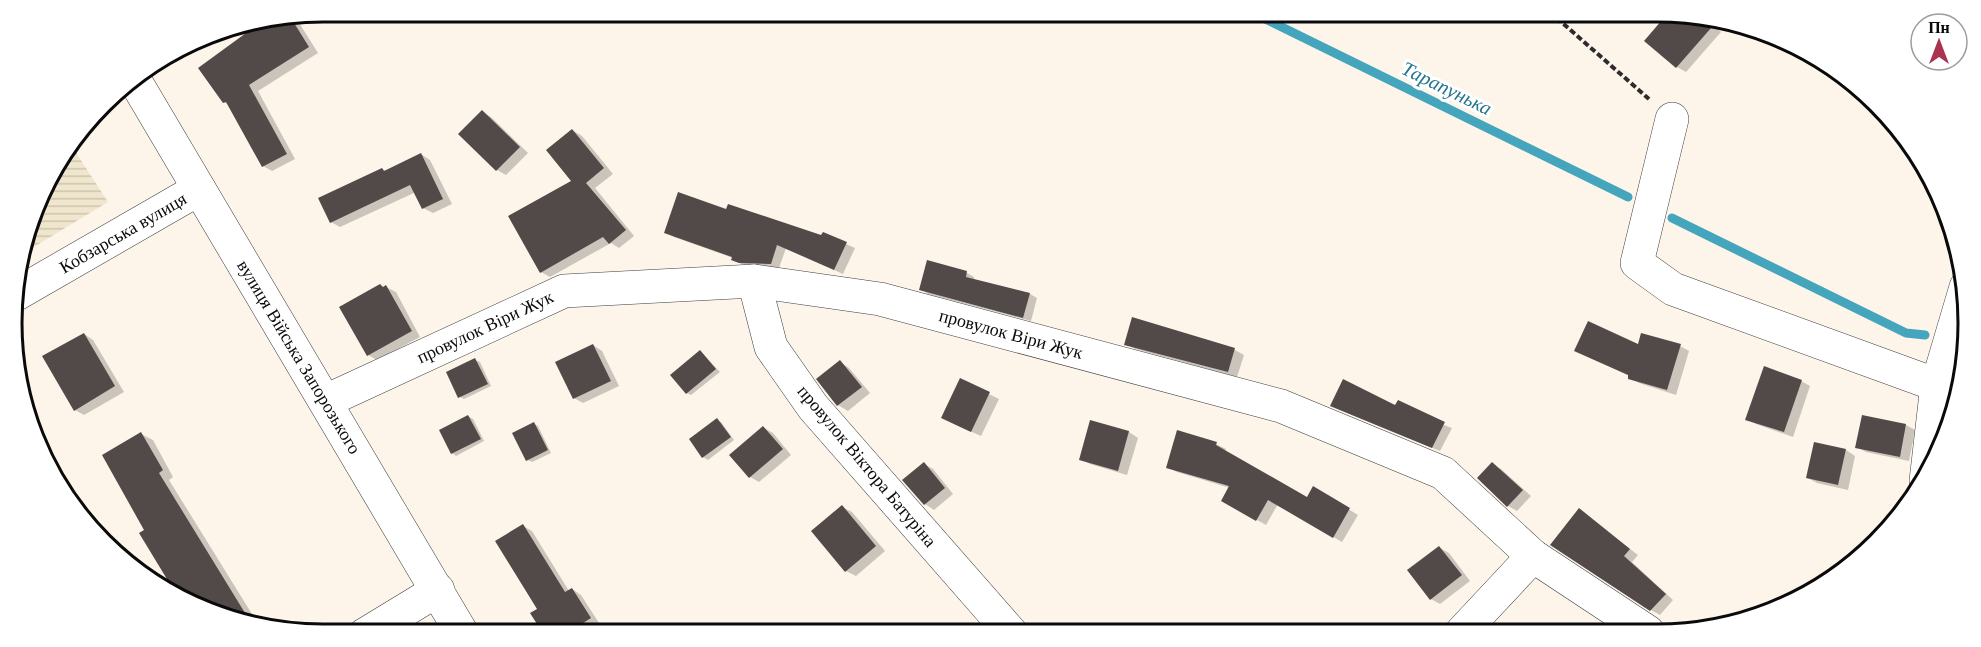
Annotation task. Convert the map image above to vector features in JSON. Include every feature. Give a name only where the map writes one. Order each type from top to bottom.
[{"type":"street","name":"вулиця Війська Запорозького","points":[[138,86],[457,624]]},
{"type":"street","points":[[1672,119],[1636,263],[1673,289],[1937,386]]},
{"type":"street","name":"Кобзарська вулиця","points":[[24,290],[199,189]]},
{"type":"street","name":"провулок Віри Жук","points":[[326,401],[564,291],[754,281],[880,299],[1281,406],[1443,473],[1533,556],[1636,624]]},
{"type":"street","name":"провулок Віктора Батуріна","points":[[754,281],[771,347],[813,407],[1002,624]]},
{"type":"street","points":[[1929,452],[1937,386],[1958,315]]},
{"type":"street","points":[[1469,624],[1533,556]]},
{"type":"street","points":[[382,624],[438,590]]},
{"type":"path","points":[[1561,22],[1672,119]]},
{"type":"shaded area","points":[[76,152],[108,202],[33,248],[45,208]]},
{"type":"building","points":[[1660,22],[1712,27],[1676,68],[1644,41]]},
{"type":"building","points":[[295,24],[309,47],[249,85],[287,154],[262,167],[226,102],[223,103],[198,68],[246,33]]},
{"type":"building","points":[[482,110],[520,147],[496,171],[458,134]]},
{"type":"building","points":[[572,129],[604,168],[586,183],[626,230],[609,244],[603,237],[540,273],[508,216],[571,181],[546,150]]},
{"type":"building","points":[[421,153],[443,199],[422,209],[410,185],[330,223],[318,198],[382,168],[384,171]]},
{"type":"building","points":[[678,192],[726,209],[728,204],[821,235],[823,232],[847,242],[834,270],[777,245],[771,264],[739,263],[731,260],[732,257],[664,233]]},
{"type":"building","points":[[927,260],[967,271],[966,277],[1030,293],[1023,318],[919,290]]},
{"type":"building","points":[[380,284],[383,287],[386,285],[412,331],[367,356],[339,307]]},
{"type":"building","points":[[1132,317],[1235,348],[1228,372],[1124,345]]},
{"type":"building","points":[[1588,321],[1638,344],[1641,333],[1681,344],[1667,390],[1628,379],[1628,375],[1574,351]]},
{"type":"building","points":[[84,333],[115,386],[74,411],[42,356]]},
{"type":"building","points":[[593,344],[611,381],[573,399],[555,362]]},
{"type":"building","points":[[700,350],[716,369],[686,394],[670,375]]},
{"type":"building","points":[[475,358],[488,384],[458,398],[446,372]]},
{"type":"building","points":[[840,360],[862,387],[837,406],[816,379]]},
{"type":"building","points":[[1764,366],[1802,380],[1784,432],[1745,420]]},
{"type":"building","points":[[960,378],[990,392],[971,432],[941,418]]},
{"type":"building","points":[[1343,379],[1395,405],[1398,400],[1445,422],[1432,448],[1330,406]]},
{"type":"building","points":[[468,415],[481,439],[451,454],[439,430]]},
{"type":"building","points":[[1862,415],[1906,424],[1900,457],[1855,448]]},
{"type":"building","points":[[717,418],[731,437],[702,458],[689,439]]},
{"type":"building","points":[[1090,420],[1129,431],[1118,471],[1079,460]]},
{"type":"building","points":[[534,422],[548,450],[526,461],[512,433]]},
{"type":"building","points":[[763,426],[783,449],[749,478],[729,455]]},
{"type":"building","points":[[1177,430],[1217,442],[1216,445],[1307,497],[1313,486],[1350,508],[1333,538],[1268,500],[1256,521],[1221,501],[1229,486],[1166,468]]},
{"type":"building","points":[[141,432],[163,470],[159,473],[246,614],[208,602],[168,581],[139,533],[144,530],[102,455]]},
{"type":"building","points":[[1814,442],[1846,449],[1838,485],[1806,478]]},
{"type":"building","points":[[924,462],[945,488],[924,505],[902,480]]},
{"type":"building","points":[[1492,462],[1523,490],[1507,507],[1477,478]]},
{"type":"building","points":[[842,505],[876,546],[845,572],[811,531]]},
{"type":"building","points":[[1579,508],[1630,549],[1624,556],[1666,594],[1650,611],[1550,545]]},
{"type":"building","points":[[523,524],[565,592],[572,588],[591,618],[581,624],[537,624],[530,613],[537,609],[495,541]]},
{"type":"building","points":[[1439,546],[1462,575],[1430,600],[1407,570]]},
{"type":"waterway","name":"Тарапунька","points":[[1271,22],[1628,197]]},
{"type":"waterway","name":"Тарапунька","points":[[1672,218],[1906,333],[1925,335]]}]
